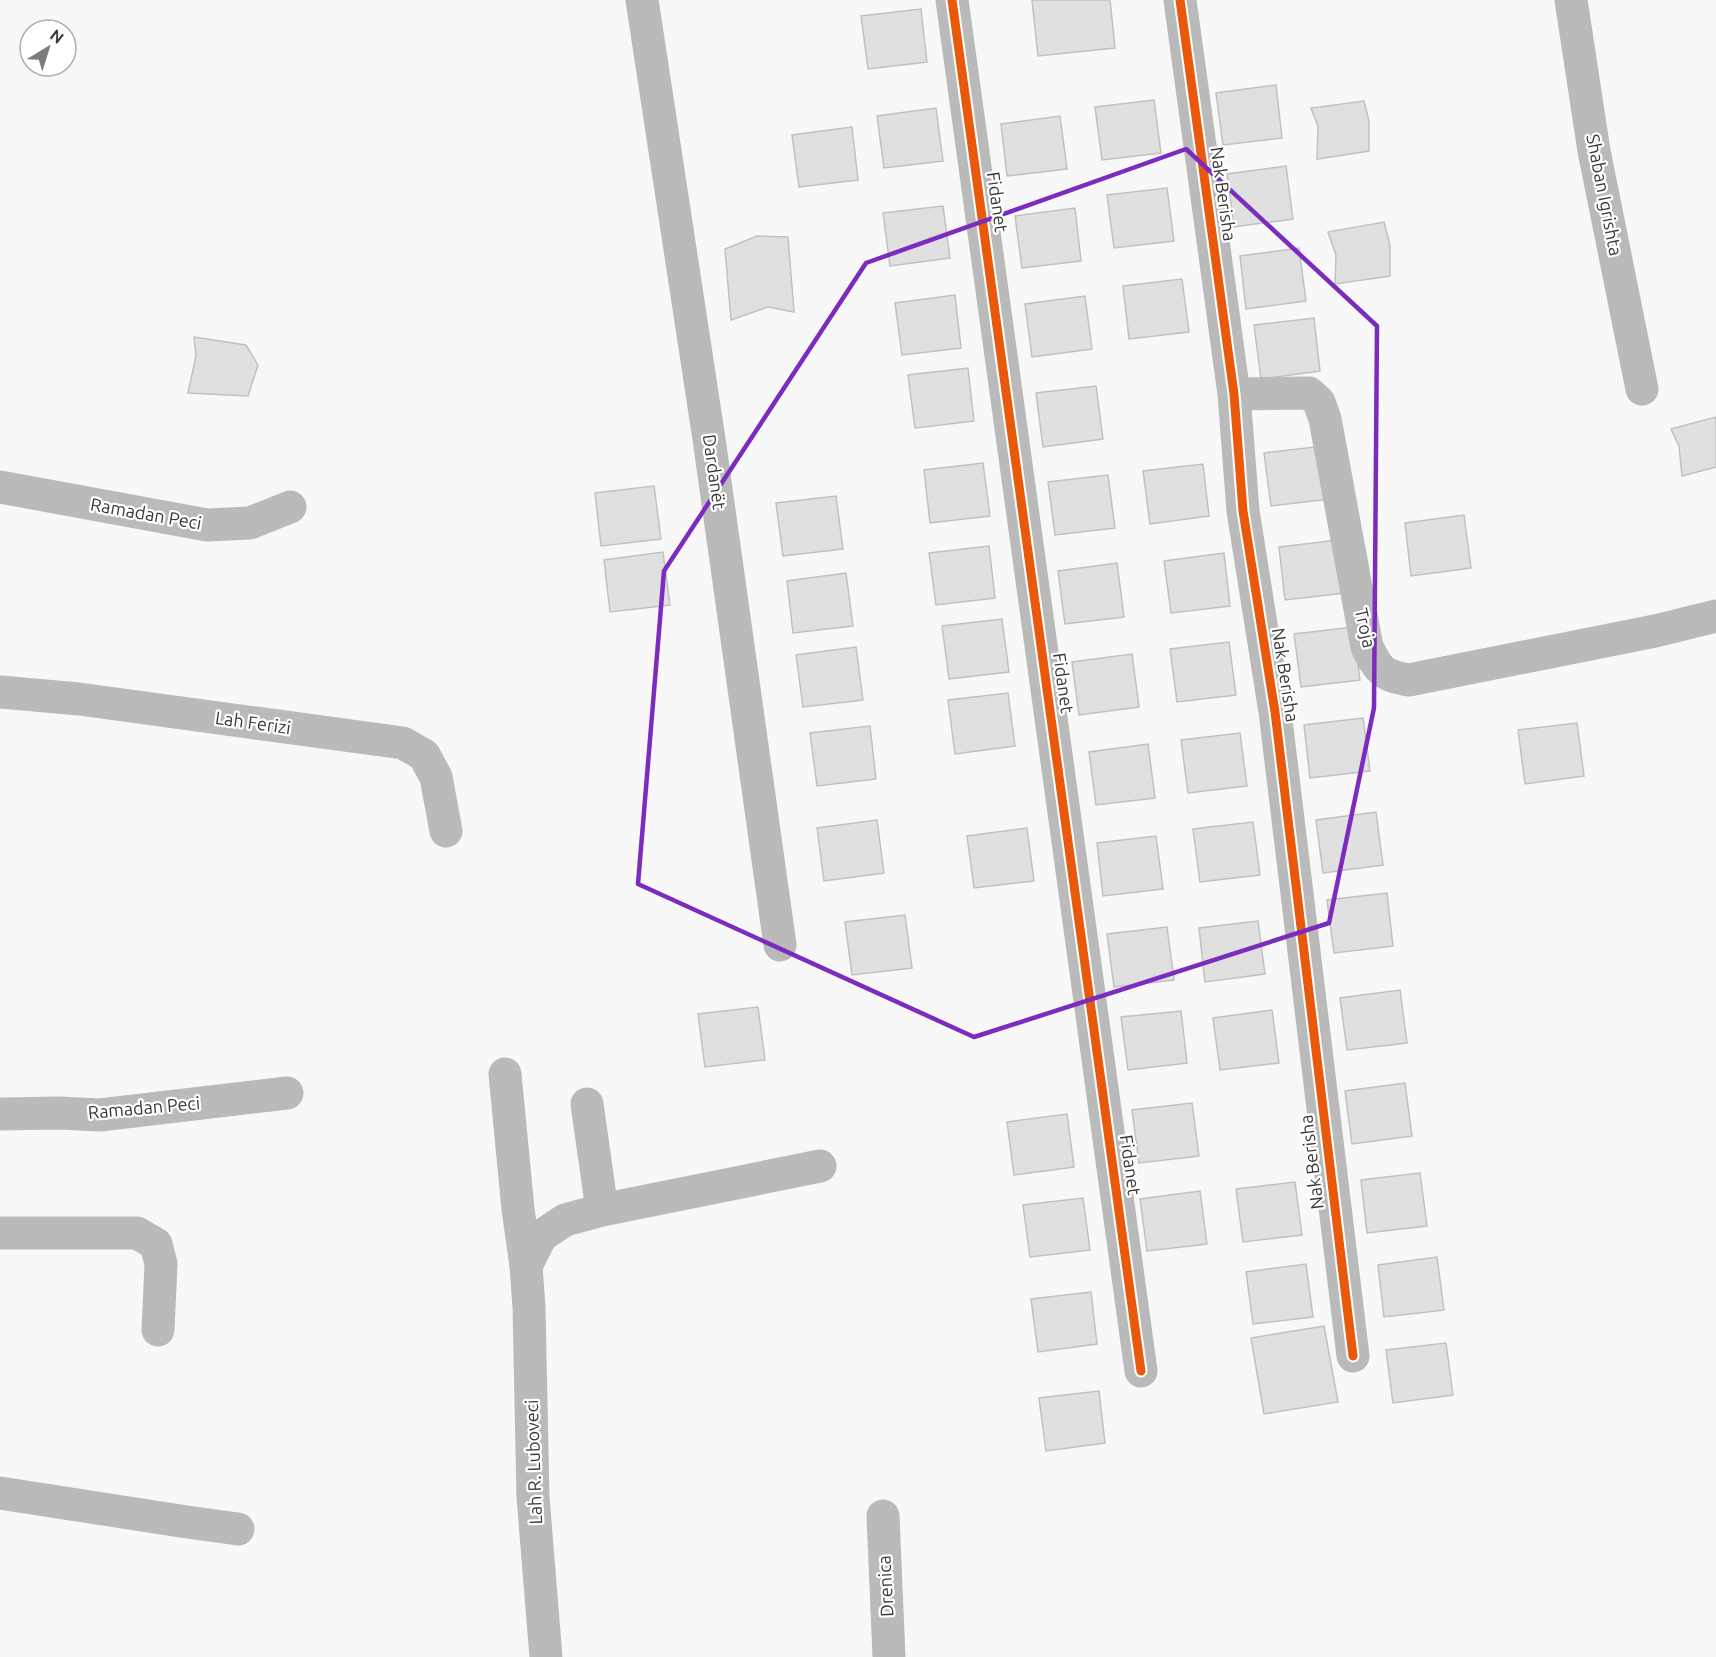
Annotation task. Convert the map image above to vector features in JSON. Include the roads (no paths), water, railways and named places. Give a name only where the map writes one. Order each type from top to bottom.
[{"type":"street","name":"Dardanët","points":[[642,0],[708,428],[780,945]]},
{"type":"street","name":"Fidanet","points":[[952,0],[1141,1371]]},
{"type":"street","name":"Nak Berisha","points":[[1180,0],[1234,394],[1243,512],[1275,712],[1353,1356]]},
{"type":"street","name":"Shaban Igrishta","points":[[1571,0],[1594,151],[1642,389]]},
{"type":"street","name":"Troja","points":[[1234,394],[1309,393],[1319,402],[1325,419],[1367,647],[1376,666],[1389,676],[1409,680],[1655,631],[1716,615]]},
{"type":"street","name":"Ramadan Peci","points":[[0,487],[207,525],[250,523],[290,507]]},
{"type":"street","name":"Lah Ferizi","points":[[0,692],[79,699],[403,743],[424,755],[436,777],[446,831]]},
{"type":"street","name":"Lah R. Luboveci","points":[[505,1074],[530,1307],[533,1497],[546,1657]]},
{"type":"street","name":"Ramadan Peci","points":[[0,1114],[100,1115],[287,1093]]},
{"type":"street","points":[[587,1104],[602,1210]]},
{"type":"street","points":[[526,1266],[541,1236],[565,1221],[602,1210],[820,1166]]},
{"type":"street","points":[[0,1233],[137,1233],[156,1244],[161,1264],[158,1330]]},
{"type":"street","points":[[0,1493],[238,1529]]},
{"type":"street","name":"Drenica","points":[[883,1516],[889,1657]]}]
